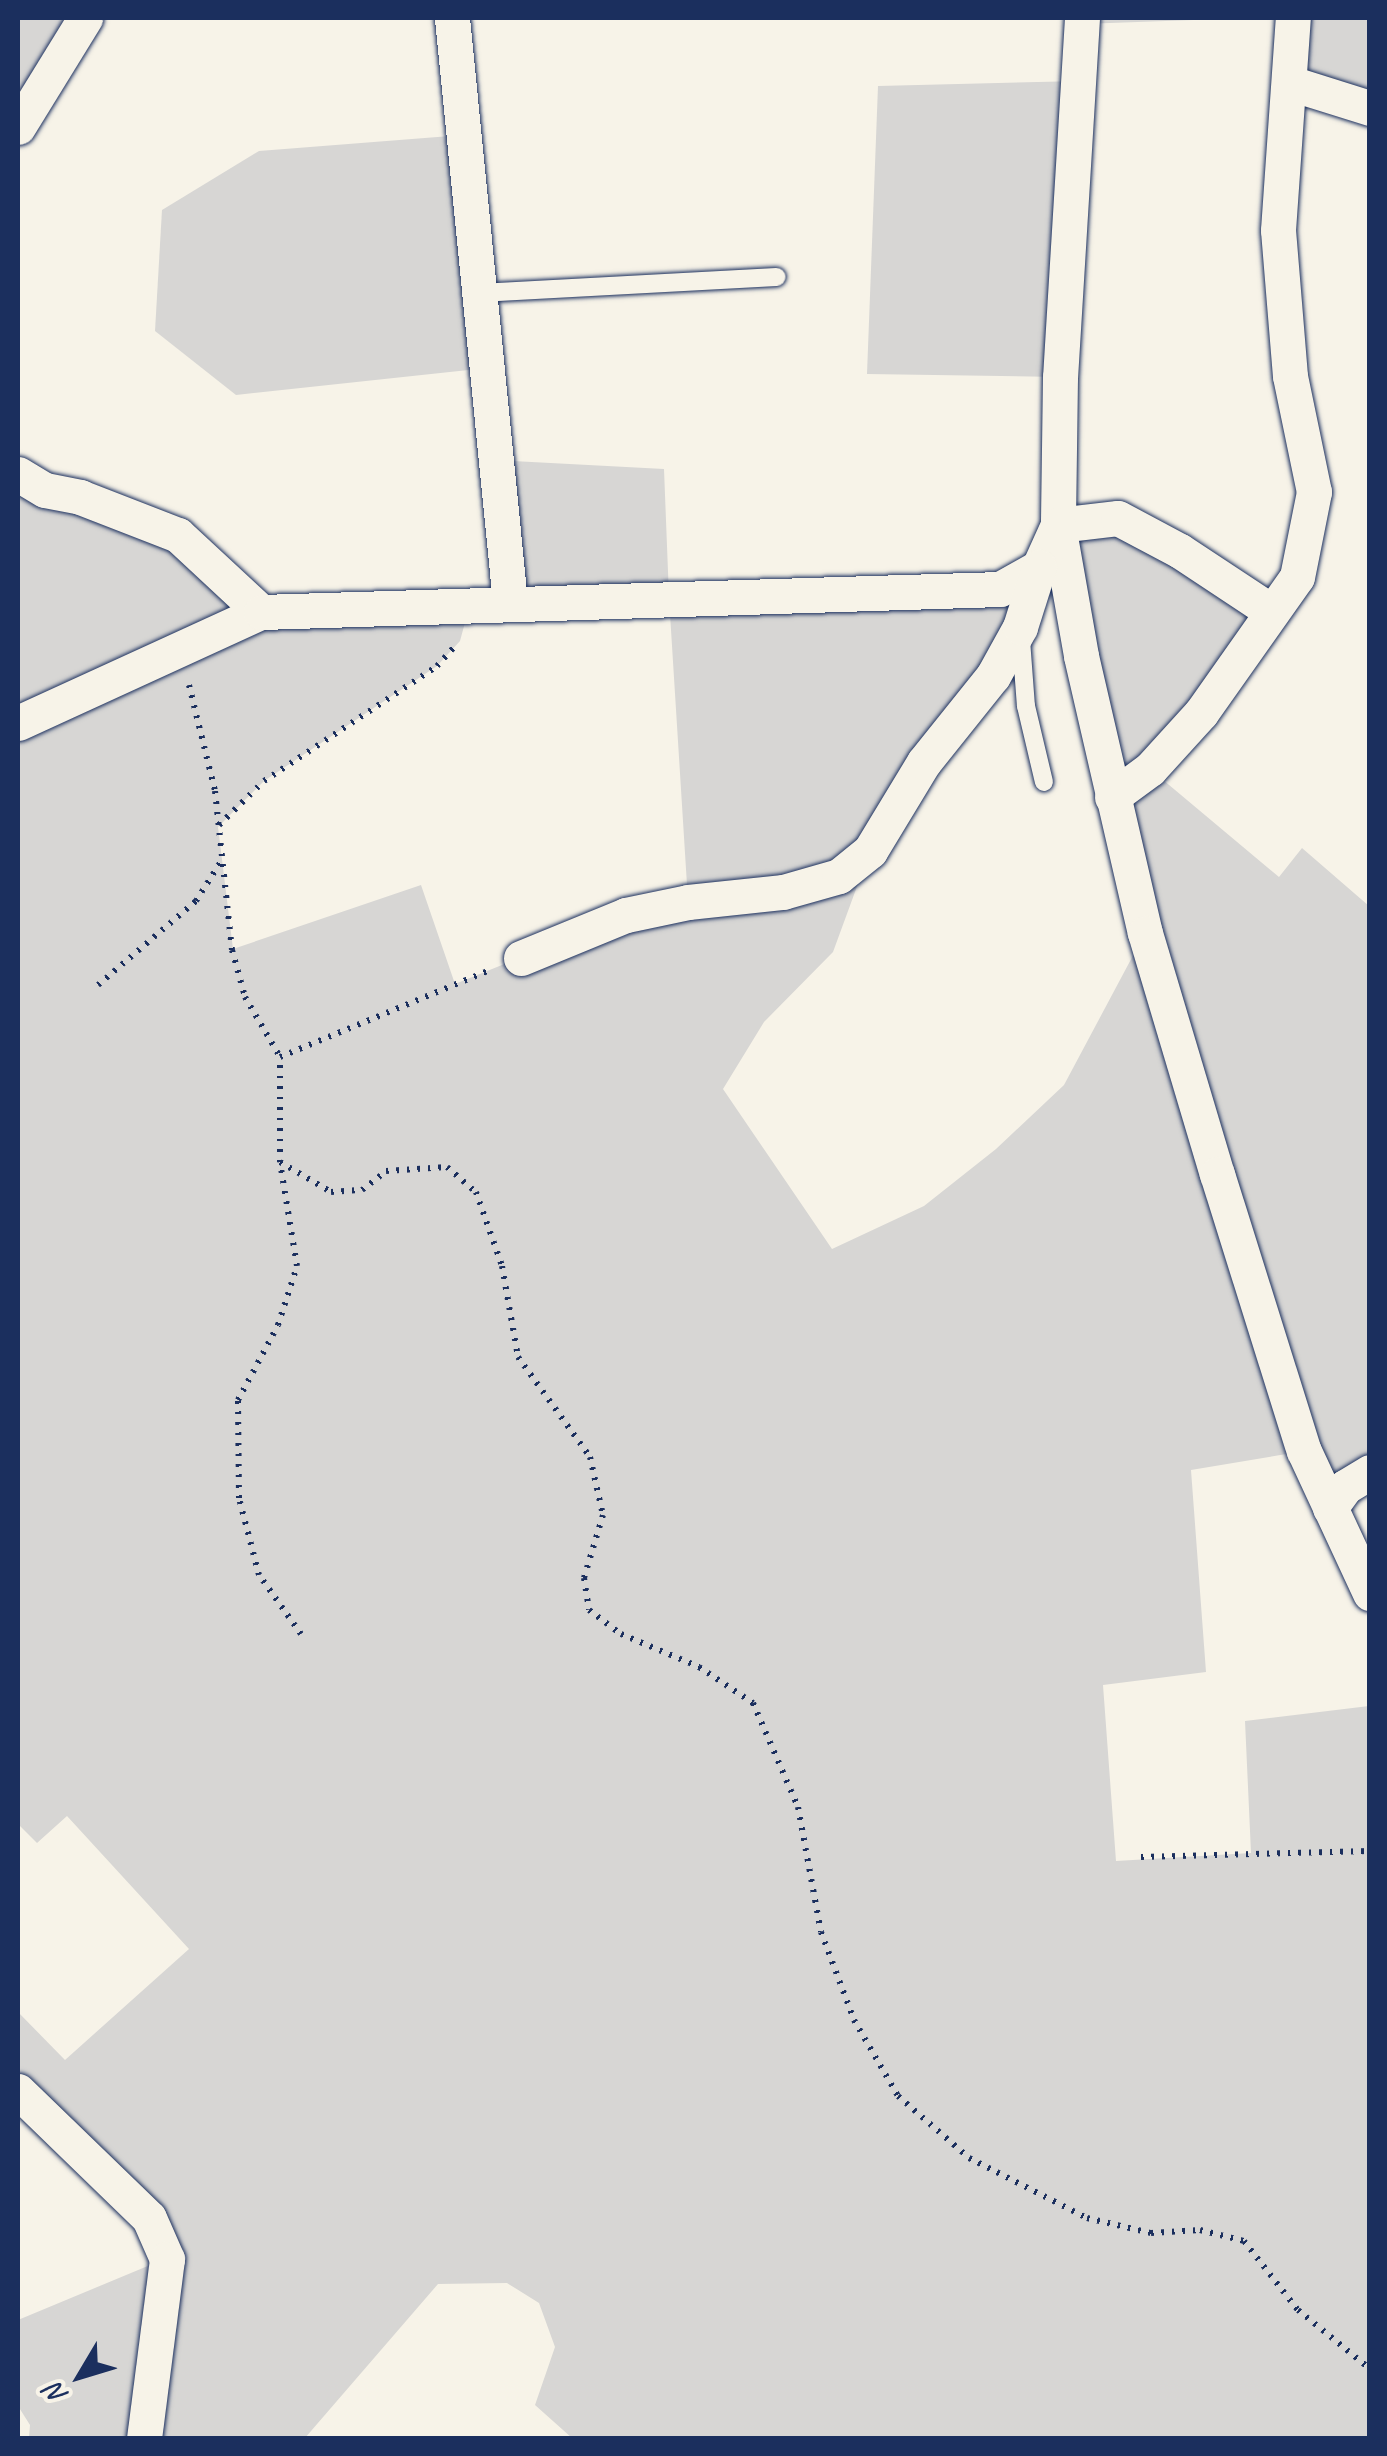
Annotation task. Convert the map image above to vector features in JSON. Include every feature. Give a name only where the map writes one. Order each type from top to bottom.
[{"type":"street","points":[[18,127],[85,18]]},
{"type":"street","points":[[452,18],[510,602]]},
{"type":"street","points":[[1082,18],[1060,378],[1058,525],[1112,797],[1145,933],[1304,1451],[1370,1593]]},
{"type":"street","points":[[1112,797],[1150,769],[1202,713],[1297,577],[1314,492],[1290,376],[1278,230],[1293,18]]},
{"type":"street","points":[[1290,83],[1370,108]]},
{"type":"street","points":[[18,474],[45,490],[80,496],[178,535],[260,612]]},
{"type":"street","points":[[1058,525],[1118,518],[1180,550],[1272,612]]},
{"type":"street","points":[[521,958],[626,915],[688,902],[783,892],[839,876],[870,851],[924,762],[993,676],[1020,627],[1039,567],[1058,525]]},
{"type":"street","points":[[18,723],[260,612],[1000,589],[1039,567]]},
{"type":"street","points":[[1330,1508],[1345,1487],[1370,1472]]},
{"type":"street","points":[[18,2090],[123,2189],[148,2218],[167,2259],[144,2438]]},
{"type":"lane","points":[[479,293],[777,278]]},
{"type":"lane","points":[[1020,627],[1026,706],[1044,782]]},
{"type":"path","points":[[218,826],[264,781],[436,666],[460,641],[470,604]]},
{"type":"path","points":[[180,650],[214,790],[232,950],[245,997],[280,1057],[280,1162],[297,1266],[278,1325],[238,1400],[238,1498],[259,1575],[301,1634]]},
{"type":"path","points":[[98,985],[196,901],[222,861]]},
{"type":"path","points":[[280,1057],[521,958]]},
{"type":"path","points":[[280,1162],[331,1192],[362,1190],[386,1171],[446,1166],[476,1192],[502,1266],[518,1357],[590,1457],[603,1515],[584,1578],[589,1610],[621,1634],[699,1667],[753,1703],[798,1807],[806,1866],[828,1949],[854,2020],[898,2096],[969,2158],[1087,2218],[1150,2233],[1200,2230],[1244,2241],[1298,2310],[1370,2369]]},
{"type":"path","points":[[1141,1857],[1370,1850]]},
{"type":"shaded area","points":[[18,18],[85,18],[18,127]]},
{"type":"shaded area","points":[[1082,18],[1249,18],[1082,24]]},
{"type":"shaded area","points":[[1293,18],[1369,18],[1369,108],[1290,83]]},
{"type":"shaded area","points":[[1081,81],[1060,377],[867,374],[878,86]]},
{"type":"shaded area","points":[[463,135],[487,368],[236,395],[155,331],[162,210],[259,151]]},
{"type":"shaded area","points":[[496,460],[664,469],[669,597],[1000,589],[1039,567],[870,851],[833,952],[764,1022],[723,1089],[832,1249],[924,1206],[996,1149],[1064,1085],[1145,933],[1058,525],[1084,519],[1272,612],[1150,769],[1279,877],[1302,848],[1369,906],[1369,1472],[1345,1487],[1304,1451],[1191,1470],[1206,1672],[1103,1685],[1116,1861],[1251,1853],[1245,1721],[1369,1706],[1369,2438],[572,2438],[535,2405],[555,2347],[539,2303],[507,2283],[438,2284],[305,2438],[29,2438],[30,2425],[18,2406],[18,2320],[167,2258],[18,2091],[18,2012],[65,2060],[189,1949],[67,1816],[37,1843],[18,1824],[18,474],[130,515],[261,612],[470,604],[460,641],[437,666],[264,781],[218,827],[233,949],[421,885],[455,984],[626,915],[688,901],[669,598],[510,602]]}]
